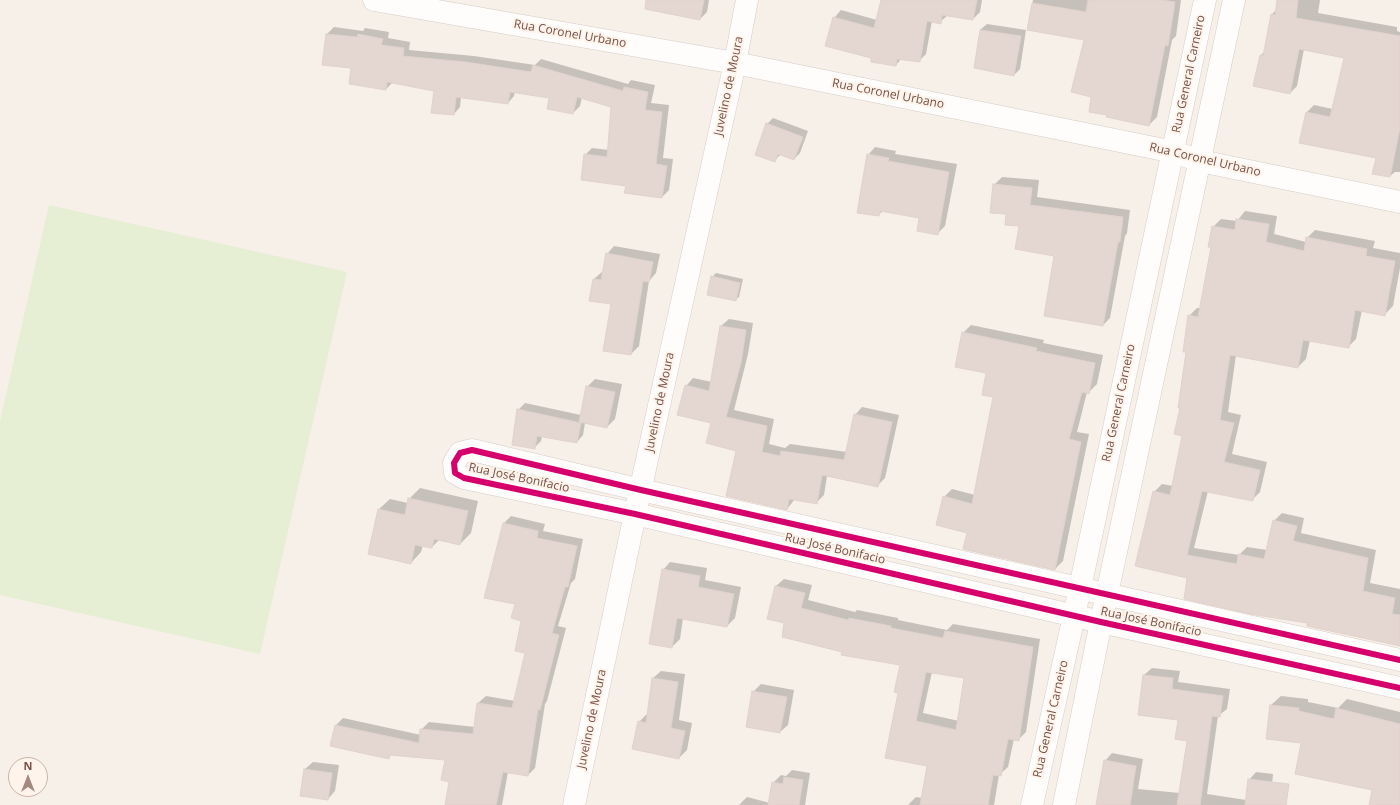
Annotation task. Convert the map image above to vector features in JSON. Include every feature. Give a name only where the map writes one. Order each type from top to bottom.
[{"type":"street","name":"Rua Coronel Urbano","points":[[374,0],[735,63],[1174,152],[1200,161],[1400,202]]},
{"type":"street","name":"Juvelino de Moura","points":[[574,805],[641,490],[735,63],[747,0]]},
{"type":"street","name":"Rua General Carneiro","points":[[1032,805],[1174,152],[1205,0]]},
{"type":"street","points":[[1064,805],[1107,593],[1234,0]]},
{"type":"street","points":[[1192,62],[1219,70]]},
{"type":"street","points":[[1147,273],[1173,283]]},
{"type":"street","points":[[1121,393],[1148,402]]},
{"type":"street","name":"Rua José Bonifacio","points":[[1400,660],[1107,593],[1079,589],[641,490],[472,450],[460,453],[454,463],[455,473],[464,478],[636,514],[1074,616],[1400,688]]},
{"type":"street","points":[[1097,505],[1124,513]]},
{"type":"street","points":[[1050,726],[1078,735]]},
{"type":"green space","points":[[49,205],[347,272],[260,654],[0,595],[0,421]]},
{"type":"building","points":[[646,0],[704,0],[700,20],[645,9]]},
{"type":"building","points":[[881,0],[977,0],[973,20],[942,15],[941,24],[927,21],[920,62],[897,59],[896,66],[871,62],[871,58],[825,46],[833,17],[874,28]]},
{"type":"building","points":[[1088,0],[1161,0],[1175,2],[1168,46],[1165,45],[1149,126],[1089,112],[1091,97],[1071,92],[1084,40],[1027,30],[1032,3],[1086,12]]},
{"type":"building","points":[[1277,0],[1298,0],[1296,18],[1400,36],[1400,128],[1390,177],[1372,174],[1376,158],[1299,143],[1306,112],[1330,117],[1344,58],[1299,49],[1290,94],[1253,86],[1260,55],[1263,56],[1271,14],[1275,15]]},
{"type":"building","points":[[980,30],[1021,36],[1014,76],[974,68]]},
{"type":"building","points":[[326,34],[357,37],[358,34],[383,39],[381,45],[404,48],[403,56],[466,62],[531,72],[533,65],[623,91],[624,87],[648,92],[645,110],[662,112],[656,164],[667,166],[662,198],[624,193],[626,186],[581,180],[584,154],[607,157],[611,107],[577,97],[573,114],[547,109],[549,98],[510,92],[508,104],[456,97],[454,115],[431,113],[434,91],[387,82],[386,90],[349,84],[351,68],[322,65]]},
{"type":"building","points":[[766,123],[803,137],[794,160],[778,154],[775,162],[755,155]]},
{"type":"building","points":[[867,154],[889,158],[888,161],[949,172],[938,235],[917,231],[919,218],[880,211],[879,216],[857,213]]},
{"type":"building","points":[[993,184],[1032,188],[1030,205],[1123,217],[1120,242],[1118,242],[1103,326],[1044,316],[1054,256],[1015,249],[1019,226],[1005,225],[1006,214],[990,213]]},
{"type":"building","points":[[1236,219],[1269,224],[1266,242],[1304,251],[1306,237],[1367,249],[1366,256],[1395,261],[1385,316],[1355,310],[1349,348],[1303,340],[1298,368],[1230,355],[1220,420],[1234,423],[1224,462],[1260,470],[1253,501],[1202,491],[1187,555],[1237,564],[1238,554],[1264,559],[1273,520],[1297,526],[1293,541],[1368,558],[1363,591],[1395,598],[1392,614],[1400,615],[1400,646],[1307,626],[1307,623],[1250,614],[1184,599],[1187,578],[1135,566],[1153,491],[1170,495],[1182,436],[1174,434],[1180,408],[1178,408],[1186,352],[1183,352],[1188,315],[1198,317],[1211,247],[1208,247],[1212,226],[1235,230]]},
{"type":"building","points":[[606,253],[653,262],[649,282],[643,281],[631,355],[603,351],[611,304],[589,301],[593,279],[601,280]]},
{"type":"building","points":[[711,276],[740,283],[736,301],[707,295]]},
{"type":"building","points":[[720,326],[746,330],[741,363],[726,417],[767,426],[762,452],[780,456],[781,451],[844,460],[854,414],[892,422],[878,487],[822,475],[817,504],[789,499],[787,510],[726,496],[736,451],[706,443],[711,423],[677,415],[685,385],[709,391]]},
{"type":"building","points":[[962,332],[1037,348],[1036,351],[1095,363],[1089,394],[1082,392],[1069,439],[1081,442],[1055,570],[963,549],[967,533],[936,525],[943,496],[972,504],[993,397],[982,395],[986,373],[955,367]]},
{"type":"building","points":[[586,386],[615,392],[607,428],[579,422]]},
{"type":"building","points":[[517,409],[581,423],[577,443],[537,436],[535,449],[512,445]]},
{"type":"building","points":[[408,498],[468,511],[460,545],[434,539],[432,548],[415,545],[411,564],[368,554],[378,509],[405,515]]},
{"type":"building","points":[[503,523],[538,531],[537,538],[577,546],[568,587],[565,587],[552,633],[559,635],[540,710],[538,709],[528,776],[503,772],[496,805],[445,805],[449,782],[441,780],[445,760],[390,755],[389,759],[330,746],[335,725],[419,743],[420,729],[473,734],[477,703],[512,708],[525,653],[515,651],[521,621],[511,618],[515,604],[484,598]]},
{"type":"building","points":[[662,569],[700,576],[698,587],[734,594],[727,627],[677,618],[672,648],[649,644]]},
{"type":"building","points":[[775,586],[805,593],[801,608],[848,620],[849,618],[943,638],[945,631],[1033,647],[1019,741],[1008,739],[1001,776],[993,775],[988,805],[920,805],[927,766],[885,758],[898,693],[894,692],[900,665],[841,655],[842,652],[782,637],[784,623],[767,619]],"holes":[[[926,672],[964,678],[956,730],[916,721]]]},
{"type":"building","points":[[1143,675],[1173,678],[1172,689],[1223,696],[1220,717],[1212,716],[1200,805],[1177,805],[1187,741],[1175,739],[1178,720],[1138,715]]},
{"type":"building","points":[[652,678],[678,682],[671,728],[685,731],[679,759],[632,749],[638,721],[646,723]]},
{"type":"building","points":[[752,691],[787,697],[780,733],[746,727]]},
{"type":"building","points":[[1270,705],[1299,708],[1299,711],[1334,719],[1336,708],[1400,724],[1400,805],[1369,805],[1372,790],[1295,774],[1301,743],[1266,739]]},
{"type":"building","points":[[1104,760],[1136,766],[1130,805],[1096,805]]},
{"type":"building","points":[[304,769],[332,773],[328,800],[300,796]]},
{"type":"building","points":[[784,777],[803,780],[799,805],[768,805],[772,782],[783,784]]},
{"type":"building","points":[[1248,779],[1289,784],[1286,805],[1245,805]]},
{"type":"cycle path","points":[[1400,660],[641,490],[472,450],[460,453],[454,463],[455,473],[464,478],[635,514],[1101,622],[1400,688]]}]
